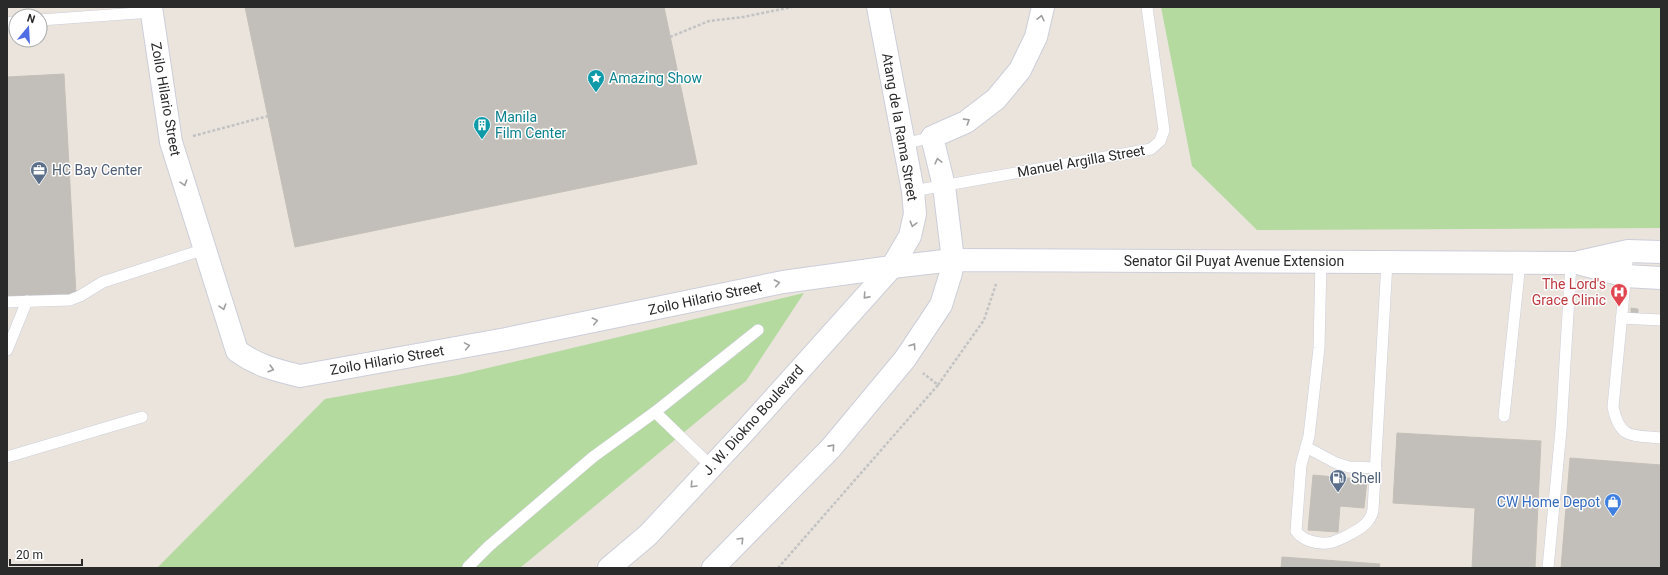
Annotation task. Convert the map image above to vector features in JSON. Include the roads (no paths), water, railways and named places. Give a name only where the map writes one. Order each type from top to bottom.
[{"type":"street","name":"Atang de la Rama Street","points":[[878,7],[913,191],[915,214],[910,236],[892,267]]},
{"type":"street","points":[[713,568],[832,448],[905,359],[940,306],[951,273],[953,260],[944,186],[932,137],[966,122],[996,99],[1020,70],[1036,37],[1043,7]]},
{"type":"street","name":"Zoilo Hilario Street","points":[[151,10],[171,142],[236,351],[252,361],[268,368],[300,376],[506,339],[783,282],[892,267]]},
{"type":"street","name":"Senator Gil Puyat Avenue Extension","points":[[892,267],[953,260],[1574,263],[1628,251],[1661,252]]},
{"type":"street","name":"Senator Gil Puyat Avenue Extension","points":[[1574,263],[1625,276],[1661,278]]},
{"type":"street","name":"J. W. Diokno Boulevard","points":[[609,568],[648,535],[892,267]]},
{"type":"lane","name":"Manuel Argilla Street","points":[[913,191],[1151,149],[1160,141],[1164,130],[1147,7]]},
{"type":"lane","points":[[48,19],[151,10]]},
{"type":"lane","points":[[904,144],[932,137]]},
{"type":"lane","points":[[7,302],[70,300],[80,296],[103,282],[205,249]]},
{"type":"lane","points":[[1628,251],[1613,407],[1616,422],[1621,429],[1630,435],[1661,438]]},
{"type":"lane","points":[[1321,262],[1319,348],[1309,436],[1301,465],[1296,531],[1300,537],[1327,543],[1345,536],[1364,525],[1372,515],[1376,468],[1387,262]]},
{"type":"lane","points":[[1504,416],[1520,263]]},
{"type":"lane","points":[[1548,568],[1561,430],[1574,263]]},
{"type":"lane","points":[[7,350],[27,301]]},
{"type":"lane","points":[[1621,318],[1661,320]]},
{"type":"lane","points":[[468,567],[489,546],[593,457],[655,412],[758,330]]},
{"type":"lane","points":[[655,412],[711,466]]},
{"type":"lane","points":[[7,457],[142,417]]},
{"type":"lane","points":[[1306,447],[1336,463],[1349,467],[1376,468]]},
{"type":"place","name":"Amazing Show","points":[[596,93]]},
{"type":"place","name":"Manila Film Center","points":[[482,140]]},
{"type":"place","name":"HC Bay Center","points":[[39,185]]},
{"type":"place","name":"The Lord's Grace Clinic","points":[[1619,307]]},
{"type":"place","name":"Shell","points":[[1338,493]]},
{"type":"place","name":"CW Home Depot","points":[[1613,517]]}]
